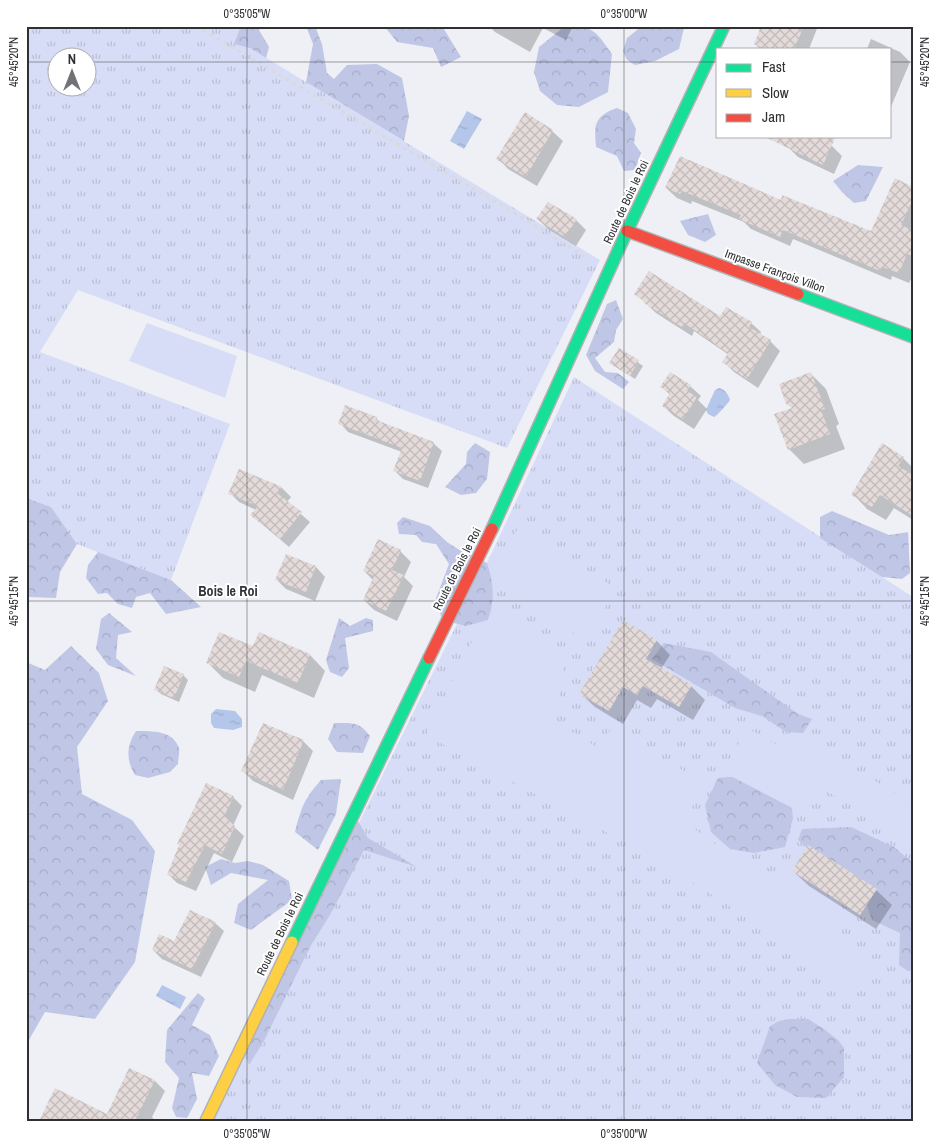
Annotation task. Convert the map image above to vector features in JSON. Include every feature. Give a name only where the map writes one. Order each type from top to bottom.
[{"type":"street","name":"Route de Bois le Roi","points":[[206,1121],[469,574],[502,511],[609,272],[724,26]]},
{"type":"street","name":"Impasse François Villon","points":[[628,231],[913,337]]},
{"type":"path","points":[[196,26],[503,206],[609,272]]},
{"type":"green space","points":[[26,26],[261,26],[250,48],[600,260],[507,448],[78,290],[40,352],[230,424],[171,580],[77,544],[51,508],[26,498]]},
{"type":"green space","points":[[241,26],[261,26],[259,30],[269,47],[266,58],[250,48],[234,44]]},
{"type":"green space","points":[[306,26],[315,26],[322,44],[327,73],[334,79],[347,65],[377,64],[402,78],[409,116],[404,141],[306,82],[313,44]]},
{"type":"green space","points":[[384,26],[442,26],[461,57],[441,67],[433,48],[397,42]]},
{"type":"green space","points":[[565,26],[589,29],[598,35],[612,54],[608,92],[579,107],[557,105],[540,91],[534,72],[539,47]]},
{"type":"green space","points":[[642,26],[682,26],[684,28],[679,49],[655,61],[635,65],[627,60],[623,51],[627,38]]},
{"type":"green space","points":[[617,108],[628,113],[636,129],[634,143],[641,153],[635,170],[624,171],[617,156],[596,147],[595,133],[597,122],[604,114]]},
{"type":"green space","points":[[858,165],[883,167],[866,201],[854,203],[833,181]]},
{"type":"green space","points":[[708,214],[716,235],[705,242],[688,235],[680,221]]},
{"type":"green space","points":[[616,300],[623,319],[616,330],[614,342],[595,358],[605,372],[618,373],[629,382],[623,389],[595,371],[586,355],[607,304]]},
{"type":"green space","points":[[147,323],[237,356],[225,398],[129,361]]},
{"type":"green space","points":[[574,377],[913,597],[913,1121],[212,1121],[487,563]]},
{"type":"green space","points":[[475,443],[490,452],[487,479],[476,493],[461,495],[445,487],[466,464],[467,452]]},
{"type":"green space","points":[[26,498],[51,507],[77,544],[60,572],[56,598],[29,597],[26,593]]},
{"type":"green space","points":[[832,511],[889,535],[908,532],[910,573],[902,579],[882,577],[820,538],[820,517]]},
{"type":"green space","points":[[403,517],[430,526],[447,542],[487,563],[493,592],[488,620],[466,626],[442,620],[436,598],[449,564],[436,544],[422,542],[416,535],[399,534],[397,523]]},
{"type":"green space","points":[[519,527],[617,589],[586,637],[577,635],[493,584],[490,570]]},
{"type":"green space","points":[[98,552],[171,580],[201,607],[166,614],[150,593],[136,597],[132,608],[118,604],[107,593],[98,594],[86,578],[88,565]]},
{"type":"green space","points":[[493,606],[561,648],[565,681],[550,718],[595,746],[611,730],[702,781],[686,823],[776,888],[786,876],[854,916],[832,927],[879,965],[857,993],[750,919],[654,858],[426,735],[477,631],[488,620]]},
{"type":"green space","points":[[109,613],[132,632],[118,635],[116,658],[136,676],[108,665],[96,649],[101,619]]},
{"type":"green space","points":[[339,618],[350,626],[366,618],[373,620],[373,631],[345,638],[349,668],[342,677],[330,672],[326,660]]},
{"type":"green space","points":[[664,643],[711,652],[798,714],[812,719],[803,733],[786,732],[762,716],[735,708],[652,659]]},
{"type":"green space","points":[[71,646],[99,673],[108,701],[77,747],[82,794],[132,820],[155,851],[135,962],[95,1019],[45,1012],[26,1045],[26,662],[45,670]]},
{"type":"green space","points":[[334,723],[359,725],[366,731],[370,736],[363,753],[337,752],[328,739]]},
{"type":"green space","points":[[747,728],[789,752],[798,736],[897,794],[877,818],[816,786],[798,811],[723,772]]},
{"type":"green space","points":[[136,731],[161,733],[172,738],[179,748],[178,764],[170,772],[148,778],[135,775],[128,753],[130,742]]},
{"type":"green space","points":[[765,774],[790,793],[793,818],[785,847],[754,853],[730,849],[711,832],[705,805],[718,778]]},
{"type":"green space","points":[[341,779],[336,814],[318,850],[295,832],[299,816],[307,798],[321,780]]},
{"type":"green space","points":[[903,800],[913,807],[913,847],[880,823]]},
{"type":"green space","points":[[358,821],[368,838],[417,867],[364,850],[330,915],[310,947],[264,1041],[249,1065],[245,1054]]},
{"type":"green space","points":[[851,827],[894,847],[913,863],[913,970],[908,971],[899,965],[900,933],[872,920],[861,889],[798,840],[802,829]]},
{"type":"green space","points":[[221,859],[235,863],[248,861],[263,865],[289,881],[292,900],[251,930],[234,923],[238,904],[268,880],[231,873],[211,885],[205,867]]},
{"type":"green space","points":[[198,993],[205,999],[192,1025],[210,1035],[219,1056],[209,1076],[192,1073],[197,1099],[187,1118],[176,1117],[172,1108],[179,1078],[165,1062],[167,1030]]},
{"type":"green space","points":[[808,1019],[838,1040],[844,1048],[844,1077],[826,1098],[797,1097],[775,1085],[757,1063],[770,1026],[779,1021]]},
{"type":"water","points":[[467,111],[482,119],[464,149],[450,141]]},
{"type":"water","points":[[719,388],[726,392],[730,400],[714,417],[708,414],[706,410],[715,390]]},
{"type":"water","points":[[216,709],[235,711],[242,719],[242,727],[233,730],[214,728],[211,723],[211,714]]},
{"type":"water","points":[[162,985],[186,997],[180,1009],[156,996]]},
{"type":"building","points":[[761,26],[804,26],[794,48],[763,48],[754,44]]},
{"type":"building","points":[[525,112],[553,130],[526,177],[496,159]]},
{"type":"building","points":[[767,138],[835,138],[823,165]]},
{"type":"building","points":[[680,156],[781,200],[782,195],[871,231],[895,178],[913,187],[913,199],[901,225],[913,230],[913,256],[907,254],[899,273],[882,267],[880,271],[783,230],[780,237],[739,219],[741,215],[682,191],[680,194],[665,188]]},
{"type":"building","points":[[548,202],[577,219],[565,237],[536,219]]},
{"type":"building","points":[[649,271],[720,316],[726,307],[752,322],[749,327],[771,340],[747,379],[722,362],[728,353],[684,323],[682,327],[644,303],[634,294]]},
{"type":"building","points":[[619,348],[639,360],[630,376],[609,363]]},
{"type":"building","points":[[670,372],[691,385],[687,391],[697,397],[683,419],[662,406],[670,393],[660,387]]},
{"type":"building","points":[[811,372],[825,409],[821,410],[830,434],[788,450],[774,414],[792,408],[786,404],[779,384]]},
{"type":"building","points":[[345,405],[377,417],[376,420],[434,442],[420,481],[393,471],[402,448],[338,424]]},
{"type":"building","points":[[882,443],[904,457],[898,466],[913,475],[913,516],[880,495],[872,507],[851,495]]},
{"type":"building","points":[[239,469],[282,487],[278,494],[302,512],[280,539],[250,515],[258,506],[228,494]]},
{"type":"building","points":[[378,539],[401,550],[392,570],[404,575],[386,611],[363,600],[374,576],[363,571]]},
{"type":"building","points":[[286,554],[316,566],[306,592],[275,580]]},
{"type":"building","points":[[623,620],[657,640],[646,659],[692,685],[679,707],[643,686],[637,695],[623,687],[609,711],[579,694]]},
{"type":"building","points":[[219,632],[253,646],[239,677],[206,663]]},
{"type":"building","points":[[259,632],[310,654],[298,683],[246,661]]},
{"type":"building","points":[[164,666],[184,674],[174,698],[154,690]]},
{"type":"building","points":[[263,723],[304,740],[283,790],[241,771]]},
{"type":"building","points":[[206,783],[234,796],[224,816],[235,826],[222,854],[205,845],[186,882],[167,875],[179,845],[177,844]]},
{"type":"building","points":[[808,845],[877,889],[860,915],[792,871]]},
{"type":"building","points":[[190,910],[216,922],[192,969],[152,950],[159,934],[174,941]]},
{"type":"building","points":[[129,1068],[155,1080],[135,1121],[39,1121],[55,1088],[107,1114]]},
{"type":"traffic: fast","points":[[492,529],[627,231],[724,26]]},
{"type":"traffic: fast","points":[[798,294],[913,337]]},
{"type":"traffic: fast","points":[[292,942],[429,658]]},
{"type":"traffic: slow","points":[[206,1121],[292,942]]},
{"type":"traffic: jam","points":[[627,231],[798,294]]},
{"type":"traffic: jam","points":[[429,658],[492,529]]},
{"type":"district","name":"Bois le Roi","points":[[228,591]]}]
